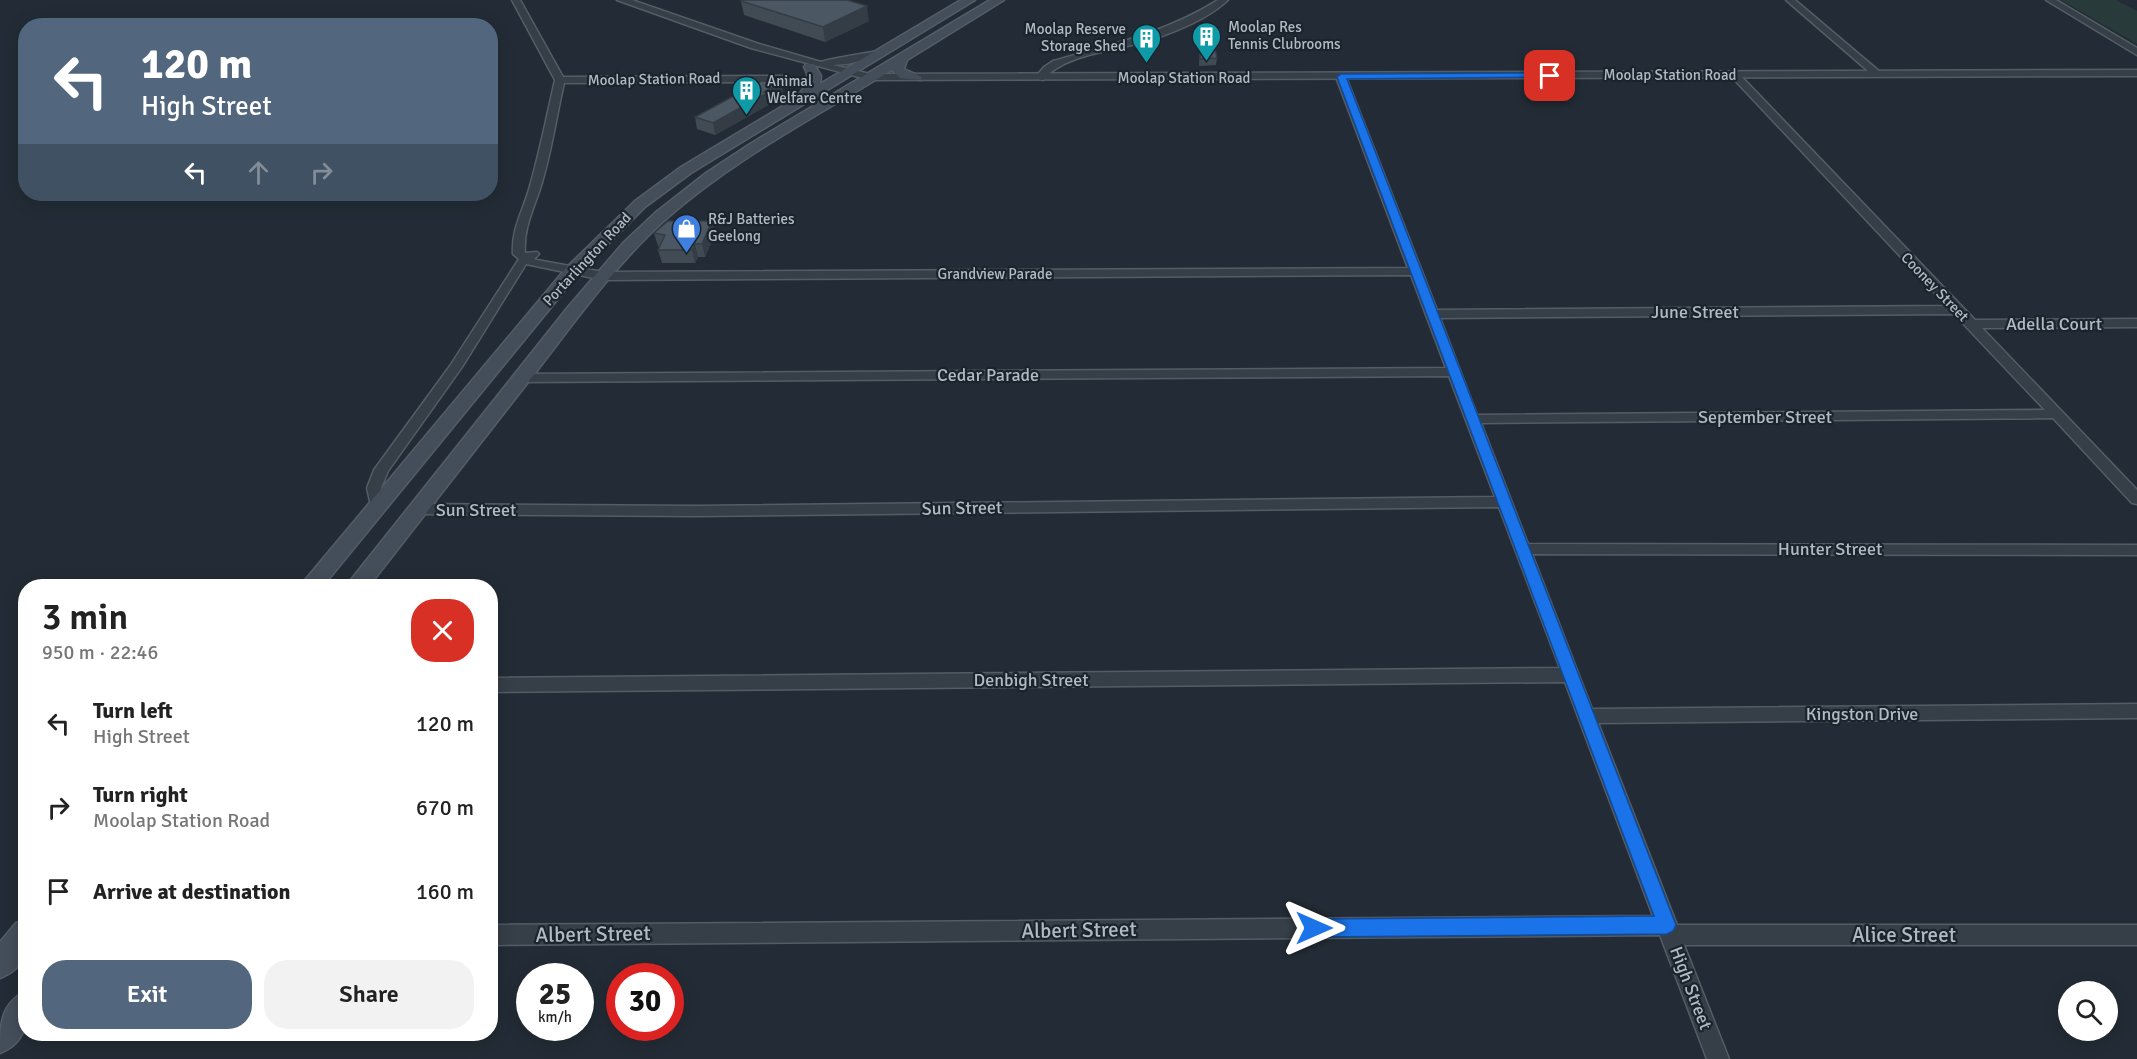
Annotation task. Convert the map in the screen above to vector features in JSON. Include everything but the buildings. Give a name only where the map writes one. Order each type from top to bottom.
[{"type":"main road","name":"Portarlington Road","points":[[317,579],[573,270],[640,204],[686,170],[969,0]]},
{"type":"main road","name":"Portarlington Road","points":[[363,579],[603,276],[652,223],[688,193],[755,147],[998,0]]},
{"type":"main road","points":[[903,57],[898,70],[905,75],[916,77]]},
{"type":"main road","points":[[800,100],[814,85],[815,73],[810,64]]},
{"type":"main road","points":[[0,964],[18,943]]},
{"type":"main road","points":[[0,1038],[18,1016]]},
{"type":"street","points":[[377,506],[374,488],[381,470],[456,367],[510,278],[530,256],[517,249],[518,242],[525,213],[535,188],[560,80],[516,0]]},
{"type":"street","points":[[622,0],[810,64],[866,79]]},
{"type":"street","points":[[1040,78],[1056,63],[1151,37],[1198,16],[1224,0]]},
{"type":"street","points":[[1790,0],[1877,74]]},
{"type":"street","points":[[2050,0],[2137,52]]},
{"type":"street","points":[[810,64],[848,60],[880,53]]},
{"type":"street","points":[[1065,78],[1066,64],[1078,58]]},
{"type":"street","name":"Moolap Station Road","points":[[866,79],[2135,74]]},
{"type":"street","name":"Cooney Street","points":[[1734,75],[2137,499]]},
{"type":"street","name":"High Street","points":[[1341,77],[1718,1059]]},
{"type":"street","name":"Moolap Station Road","points":[[866,79],[987,78]]},
{"type":"street","name":"Moolap Station Road","points":[[560,80],[783,79]]},
{"type":"street","name":"Grandview Parade","points":[[530,256],[556,269],[603,276],[1417,271]]},
{"type":"street","name":"June Street","points":[[1433,314],[1957,310]]},
{"type":"street","name":"Adella Court","points":[[1971,324],[2137,323]]},
{"type":"street","name":"Cedar Parade","points":[[521,378],[1456,372]]},
{"type":"street","name":"September Street","points":[[1473,418],[2056,414]]},
{"type":"street","name":"Sun Street","points":[[418,509],[696,511],[1505,502]]},
{"type":"street","name":"Hunter Street","points":[[1523,549],[2137,550]]},
{"type":"street","name":"Denbigh Street","points":[[498,685],[1571,675]]},
{"type":"street","name":"Kingston Drive","points":[[1587,716],[2137,711]]},
{"type":"street","name":"Alice Street","points":[[1669,930],[2137,935]]},
{"type":"street","name":"Albert Street","points":[[498,935],[1669,930]]},
{"type":"shaded area","points":[[2061,0],[2116,0],[2137,11],[2137,44]]},
{"type":"place","name":"Moolap Res Tennis Clubrooms","points":[[1207,62]]},
{"type":"place","name":"Moolap Reserve Storage Shed","points":[[1147,64]]},
{"type":"place","name":"Animal Welfare Centre","points":[[746,116]]},
{"type":"place","name":"R&J Batteries Geelong","points":[[687,254]]},
{"type":"route","points":[[1314,928],[1667,925],[1341,77],[1550,76]]}]
